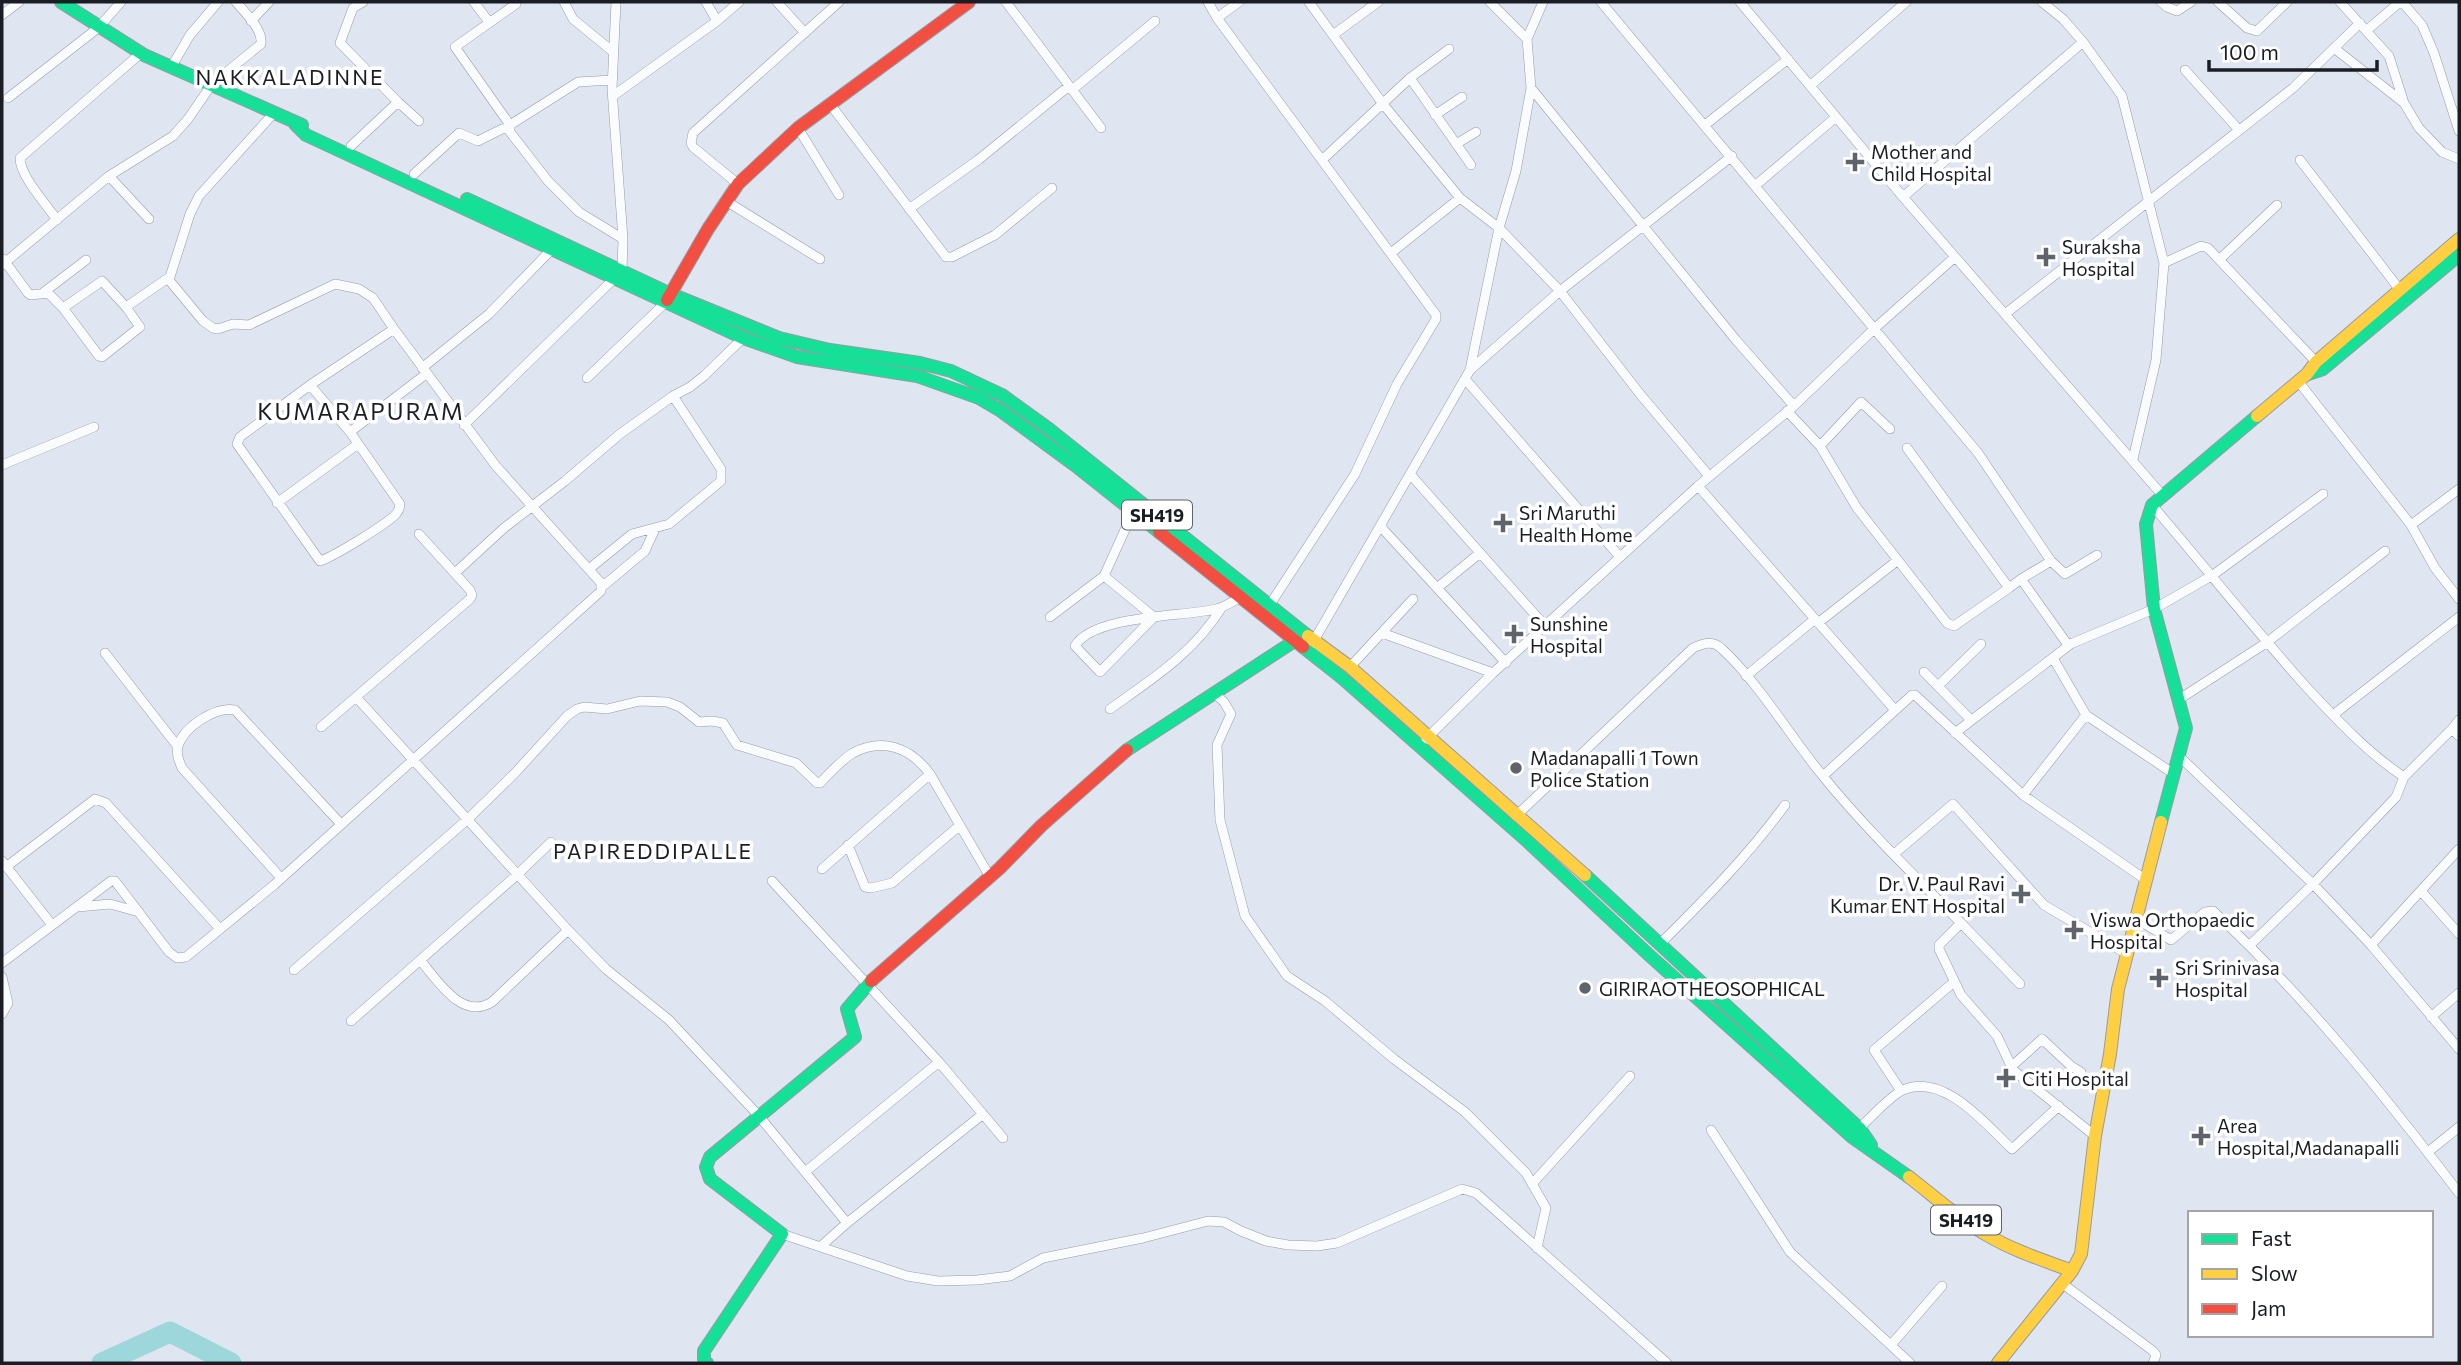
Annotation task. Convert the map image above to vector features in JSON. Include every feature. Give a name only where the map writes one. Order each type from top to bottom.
[{"type":"main road","name":"SH419","points":[[61,2],[141,53],[295,124],[310,127],[414,174],[743,338],[797,357],[917,376],[979,398],[1001,411],[1076,466],[1296,640],[1312,645],[1350,667],[1518,814],[1660,944],[1856,1133]]},
{"type":"main road","points":[[668,299],[738,184],[798,128],[969,2]]},
{"type":"main road","name":"SH419","points":[[295,124],[306,135],[551,250],[619,275]]},
{"type":"main road","points":[[1998,1363],[2063,1284],[2081,1254],[2095,1136],[2110,1054],[2118,989],[2186,728],[2154,609],[2146,524],[2152,505],[2453,255],[2459,239]]},
{"type":"main road","points":[[2319,365],[2400,290],[2453,255]]},
{"type":"main road","name":"SH419","points":[[668,299],[779,338],[818,348],[920,363],[951,371],[1002,395],[1049,429],[1269,606],[1419,747],[1649,955],[1873,1148],[1978,1229],[2021,1252],[2072,1271]]},
{"type":"main road","points":[[707,1363],[704,1360],[704,1351],[782,1234],[710,1179],[706,1167],[710,1157],[855,1037],[847,1009],[867,984],[990,877],[1041,826],[1122,754],[1296,640]]},
{"type":"street","points":[[2,15],[19,2]]},
{"type":"street","points":[[8,98],[98,27],[121,2]]},
{"type":"street","points":[[172,66],[190,36],[218,2]]},
{"type":"street","points":[[86,260],[44,292],[32,295],[3,262],[109,176],[173,136],[212,84],[261,44],[262,38],[236,2]]},
{"type":"street","points":[[251,21],[269,2]]},
{"type":"street","points":[[363,2],[353,8],[340,43],[419,121]]},
{"type":"street","points":[[474,2],[489,22]]},
{"type":"street","points":[[564,2],[573,19],[612,51]]},
{"type":"street","points":[[464,425],[619,275],[623,239],[612,96],[616,2]]},
{"type":"street","points":[[706,2],[717,21]]},
{"type":"street","points":[[612,96],[717,21],[739,2]]},
{"type":"street","points":[[777,2],[805,33]]},
{"type":"street","points":[[738,184],[693,147],[693,133],[839,2]]},
{"type":"street","points":[[1006,2],[1101,128]]},
{"type":"street","points":[[1208,2],[1217,18],[1434,311],[1436,319],[1397,384],[1355,474],[1269,606]]},
{"type":"street","points":[[1217,18],[1239,2]]},
{"type":"street","points":[[1309,2],[1383,104],[1460,198],[1499,228],[1559,292],[1709,477]]},
{"type":"street","points":[[1333,34],[1378,2]]},
{"type":"street","points":[[1490,2],[1527,39]]},
{"type":"street","points":[[1312,645],[1470,370],[1499,228],[1516,171],[1531,88],[1527,39],[1543,2]]},
{"type":"street","points":[[1601,2],[1978,453],[2051,561],[2065,574],[2097,555]]},
{"type":"street","points":[[1740,2],[1903,197],[2163,496]]},
{"type":"street","points":[[1810,86],[1906,2]]},
{"type":"street","points":[[2042,2],[2063,19],[2083,42],[2122,96],[2164,263],[2156,359],[2133,459]]},
{"type":"street","points":[[2161,2],[2177,11],[2191,2]]},
{"type":"street","points":[[2218,2],[2247,29],[2257,31],[2287,2]]},
{"type":"street","points":[[2340,2],[2389,55],[2404,103],[2419,128],[2442,152],[2459,159]]},
{"type":"street","points":[[2005,314],[2293,88],[2334,48],[2401,2],[2421,25],[2434,53],[2459,131]]},
{"type":"street","points":[[516,4],[455,47],[510,127],[510,132],[548,181],[579,212],[623,239]]},
{"type":"street","points":[[909,209],[978,160],[1155,21]]},
{"type":"street","points":[[1903,197],[2083,42]]},
{"type":"street","points":[[2334,48],[2404,103]]},
{"type":"street","points":[[1322,160],[1409,78],[1449,49]]},
{"type":"street","points":[[57,220],[27,177],[20,158],[141,53]]},
{"type":"street","points":[[1706,125],[1788,59]]},
{"type":"street","points":[[2185,70],[2239,130]]},
{"type":"street","points":[[1409,78],[1471,165]]},
{"type":"street","points":[[414,174],[459,132],[478,141],[510,127],[578,82],[612,80]]},
{"type":"street","points":[[1531,88],[1791,408],[1820,446],[1857,508],[1947,623],[1954,626],[2051,561]]},
{"type":"street","points":[[1435,115],[1462,97]]},
{"type":"street","points":[[351,146],[398,102]]},
{"type":"street","points":[[830,104],[949,258],[995,235],[1052,188]]},
{"type":"street","points":[[126,307],[168,278],[199,196],[273,114]]},
{"type":"street","points":[[1756,185],[1836,117]]},
{"type":"street","points":[[798,128],[839,195]]},
{"type":"street","points":[[1456,144],[1476,132]]},
{"type":"street","points":[[1470,370],[1559,292],[1732,156]]},
{"type":"street","points":[[2300,160],[2400,290]]},
{"type":"street","points":[[109,176],[149,219]]},
{"type":"street","points":[[1391,253],[1460,198]]},
{"type":"street","points":[[726,201],[820,259]]},
{"type":"street","points":[[2220,259],[2277,205]]},
{"type":"street","points":[[2164,263],[2201,246],[2208,248],[2319,365]]},
{"type":"street","points":[[350,432],[489,314],[551,250]]},
{"type":"street","points":[[1419,747],[1493,673],[1698,486],[1791,408],[1955,257]]},
{"type":"street","points":[[168,278],[203,321],[218,329],[233,324],[249,325],[335,284],[359,289],[373,298],[464,425],[602,587]]},
{"type":"street","points":[[44,292],[63,308],[96,354],[102,356],[139,330],[139,324],[102,281],[63,308]]},
{"type":"street","points":[[587,379],[668,299]]},
{"type":"street","points":[[310,385],[350,432],[400,504],[399,511],[391,518],[341,551],[320,561],[237,444],[240,437],[310,385],[394,329]]},
{"type":"street","points":[[455,573],[531,506],[620,434],[704,376],[743,338]]},
{"type":"street","points":[[2303,377],[2411,525],[2435,568],[2459,598]]},
{"type":"street","points":[[1465,379],[1620,558]]},
{"type":"street","points":[[589,569],[624,538],[669,524],[721,481],[721,469],[673,396]]},
{"type":"street","points":[[1820,446],[1861,402],[1890,429]]},
{"type":"street","points":[[2,466],[94,427]]},
{"type":"street","points":[[277,503],[358,444]]},
{"type":"street","points":[[1907,447],[2009,587]]},
{"type":"street","points":[[1410,474],[1546,627]]},
{"type":"street","points":[[1698,486],[1895,710]]},
{"type":"street","points":[[2411,525],[2459,489]]},
{"type":"street","points":[[2021,579],[2068,645],[2154,609],[2213,575],[2323,494]]},
{"type":"street","points":[[2152,505],[2213,575],[2266,643],[2358,742],[2404,777]]},
{"type":"street","points":[[1050,617],[1104,576],[1133,512]]},
{"type":"street","points":[[1381,527],[1506,663]]},
{"type":"street","points":[[2,963],[111,881],[115,881],[169,952],[177,958],[186,957],[281,878],[645,551],[655,529]]},
{"type":"street","points":[[321,727],[470,599],[470,590],[419,534]]},
{"type":"street","points":[[2178,700],[2266,643],[2385,551]]},
{"type":"street","points":[[1437,588],[1480,553]]},
{"type":"street","points":[[1746,676],[1898,560]]},
{"type":"street","points":[[1104,576],[1154,617]]},
{"type":"street","points":[[1154,617],[1100,672],[1074,646],[1079,640],[1107,625],[1154,617],[1222,607],[1241,597]]},
{"type":"street","points":[[1350,667],[1413,600]]},
{"type":"street","points":[[1110,709],[1182,657],[1206,631],[1222,607]]},
{"type":"street","points":[[2333,715],[2459,617]]},
{"type":"street","points":[[1382,633],[1493,673]]},
{"type":"street","points":[[1508,825],[1693,648],[1704,643],[1713,643],[1721,648],[1746,676],[1823,776],[2020,984]]},
{"type":"street","points":[[1955,733],[2072,643]]},
{"type":"street","points":[[1938,686],[1981,645]]},
{"type":"street","points":[[105,653],[178,747]]},
{"type":"street","points":[[2053,658],[2086,715],[2174,774]]},
{"type":"street","points":[[1924,672],[1971,720]]},
{"type":"street","points":[[1214,693],[1224,702],[1231,714],[1217,745],[1220,820],[1245,916],[1287,976],[1325,1001],[1394,1059],[1465,1112],[1526,1173],[1546,1208],[1537,1248]]},
{"type":"street","points":[[1823,776],[1915,695],[2023,795],[2146,880]]},
{"type":"street","points":[[356,697],[606,970],[669,1020],[759,1115],[847,1223]]},
{"type":"street","points":[[295,970],[468,819],[567,716],[584,707],[607,709],[640,701],[674,704],[699,722],[719,721],[727,727],[737,745],[796,763],[817,783],[850,755],[862,749],[889,745],[906,751],[923,764],[930,774],[990,877]]},
{"type":"street","points":[[281,878],[182,768],[177,755],[178,747],[183,737],[200,720],[216,710],[235,710],[341,824]]},
{"type":"street","points":[[2023,795],[2086,715]]},
{"type":"street","points":[[2250,945],[2396,797],[2404,777],[2455,733],[2459,720]]},
{"type":"street","points":[[2180,757],[2313,884],[2371,945],[2459,1049]]},
{"type":"street","points":[[822,869],[930,774]]},
{"type":"street","points":[[52,925],[4,864],[95,799],[100,799],[220,929]]},
{"type":"street","points":[[1894,854],[1953,804],[2044,905],[2127,954]]},
{"type":"street","points":[[1660,944],[1732,871],[1762,837],[1785,805]]},
{"type":"street","points":[[848,845],[861,881],[865,887],[871,888],[892,883],[959,826]]},
{"type":"street","points":[[351,1021],[551,842]]},
{"type":"street","points":[[2371,945],[2459,849]]},
{"type":"street","points":[[772,881],[939,1062],[1003,1138]]},
{"type":"street","points":[[2421,891],[2459,934]]},
{"type":"street","points":[[76,907],[110,904],[139,912]]},
{"type":"street","points":[[2137,919],[2171,940],[2205,912],[2213,911],[2250,945],[2338,1043],[2459,1193]]},
{"type":"street","points":[[1961,923],[1939,945],[1961,995],[1997,1037],[2011,1067],[2095,1136]]},
{"type":"street","points":[[420,960],[454,998],[466,1007],[483,1008],[568,930]]},
{"type":"street","points":[[2,977],[8,1003],[2,1014]]},
{"type":"street","points":[[1901,1091],[1874,1050],[1954,982]]},
{"type":"street","points":[[2431,1017],[2459,993]]},
{"type":"street","points":[[2011,1067],[2042,1039],[2081,1072]]},
{"type":"street","points":[[805,1172],[939,1062]]},
{"type":"street","points":[[1532,1184],[1630,1076]]},
{"type":"street","points":[[1856,1133],[1901,1091],[1914,1087],[1930,1087],[1958,1098],[2012,1149],[2059,1106]]},
{"type":"street","points":[[820,1247],[983,1114]]},
{"type":"street","points":[[2428,1152],[2459,1127]]},
{"type":"street","points":[[1712,1130],[1790,1252],[1910,1363]]},
{"type":"street","points":[[782,1234],[907,1276],[938,1281],[977,1280],[1010,1276],[1043,1258],[1143,1238],[1209,1221],[1224,1222],[1266,1241],[1317,1246],[1337,1243],[1462,1189],[1476,1193],[1667,1363]]},
{"type":"street","points":[[2063,1284],[2154,1350],[2156,1355],[2153,1363]]},
{"type":"street","points":[[1891,1346],[1942,1286]]},
{"type":"waterway","points":[[102,1363],[170,1332],[231,1363]]},
{"type":"traffic: fast","points":[[61,2],[144,55],[302,125]]},
{"type":"traffic: fast","points":[[295,124],[306,135],[743,338],[797,357],[917,376],[979,398],[1076,466],[1159,532]]},
{"type":"traffic: fast","points":[[467,199],[671,294],[779,338],[830,350],[920,363],[951,371],[1002,395],[1049,429],[1308,636]]},
{"type":"traffic: fast","points":[[2308,374],[2323,369],[2459,255]]},
{"type":"traffic: fast","points":[[2161,822],[2186,728],[2154,609],[2146,524],[2152,505],[2257,416]]},
{"type":"traffic: fast","points":[[1127,750],[1296,640]]},
{"type":"traffic: fast","points":[[1303,647],[1341,677],[1526,840],[1649,955],[1852,1137],[1909,1177]]},
{"type":"traffic: fast","points":[[1585,875],[1860,1129],[1871,1145]]},
{"type":"traffic: fast","points":[[707,1363],[704,1360],[704,1351],[782,1234],[710,1179],[706,1167],[710,1157],[855,1037],[847,1009],[871,981]]},
{"type":"traffic: slow","points":[[2257,416],[2459,239]]},
{"type":"traffic: slow","points":[[1308,636],[1350,667],[1585,875]]},
{"type":"traffic: slow","points":[[2072,1271],[2081,1254],[2095,1136],[2110,1054],[2118,989],[2161,822]]},
{"type":"traffic: slow","points":[[1909,1177],[1957,1215],[1997,1241],[2072,1271],[1998,1363]]},
{"type":"traffic: jam","points":[[667,300],[738,184],[798,128],[969,2]]},
{"type":"traffic: jam","points":[[1159,532],[1303,647]]},
{"type":"traffic: jam","points":[[871,981],[1000,868],[1041,826],[1127,750]]},
{"type":"place","name":"Mother and Child Hospital","points":[[1855,162]]},
{"type":"place","name":"Suraksha Hospital","points":[[2046,257]]},
{"type":"place","name":"Sri Maruthi Health Home","points":[[1503,523]]},
{"type":"place","name":"Sunshine Hospital","points":[[1514,634]]},
{"type":"place","name":"Madanapalli 1 Town Police Station","points":[[1516,768]]},
{"type":"place","name":"Dr. V. Paul Ravi Kumar ENT Hospital","points":[[2021,894]]},
{"type":"place","name":"Viswa Orthopaedic Hospital","points":[[2074,930]]},
{"type":"place","name":"Sri Srinivasa Hospital","points":[[2159,978]]},
{"type":"place","name":"GIRIRAOTHEOSOPHICAL","points":[[1585,988]]},
{"type":"place","name":"Citi Hospital","points":[[2006,1078]]},
{"type":"place","name":"Area Hospital,Madanapalli","points":[[2201,1136]]},
{"type":"district","name":"NAKKALADINNE","points":[[290,76]]},
{"type":"district","name":"KUMARAPURAM","points":[[361,411]]},
{"type":"district","name":"PAPIREDDIPALLE","points":[[653,850]]}]
